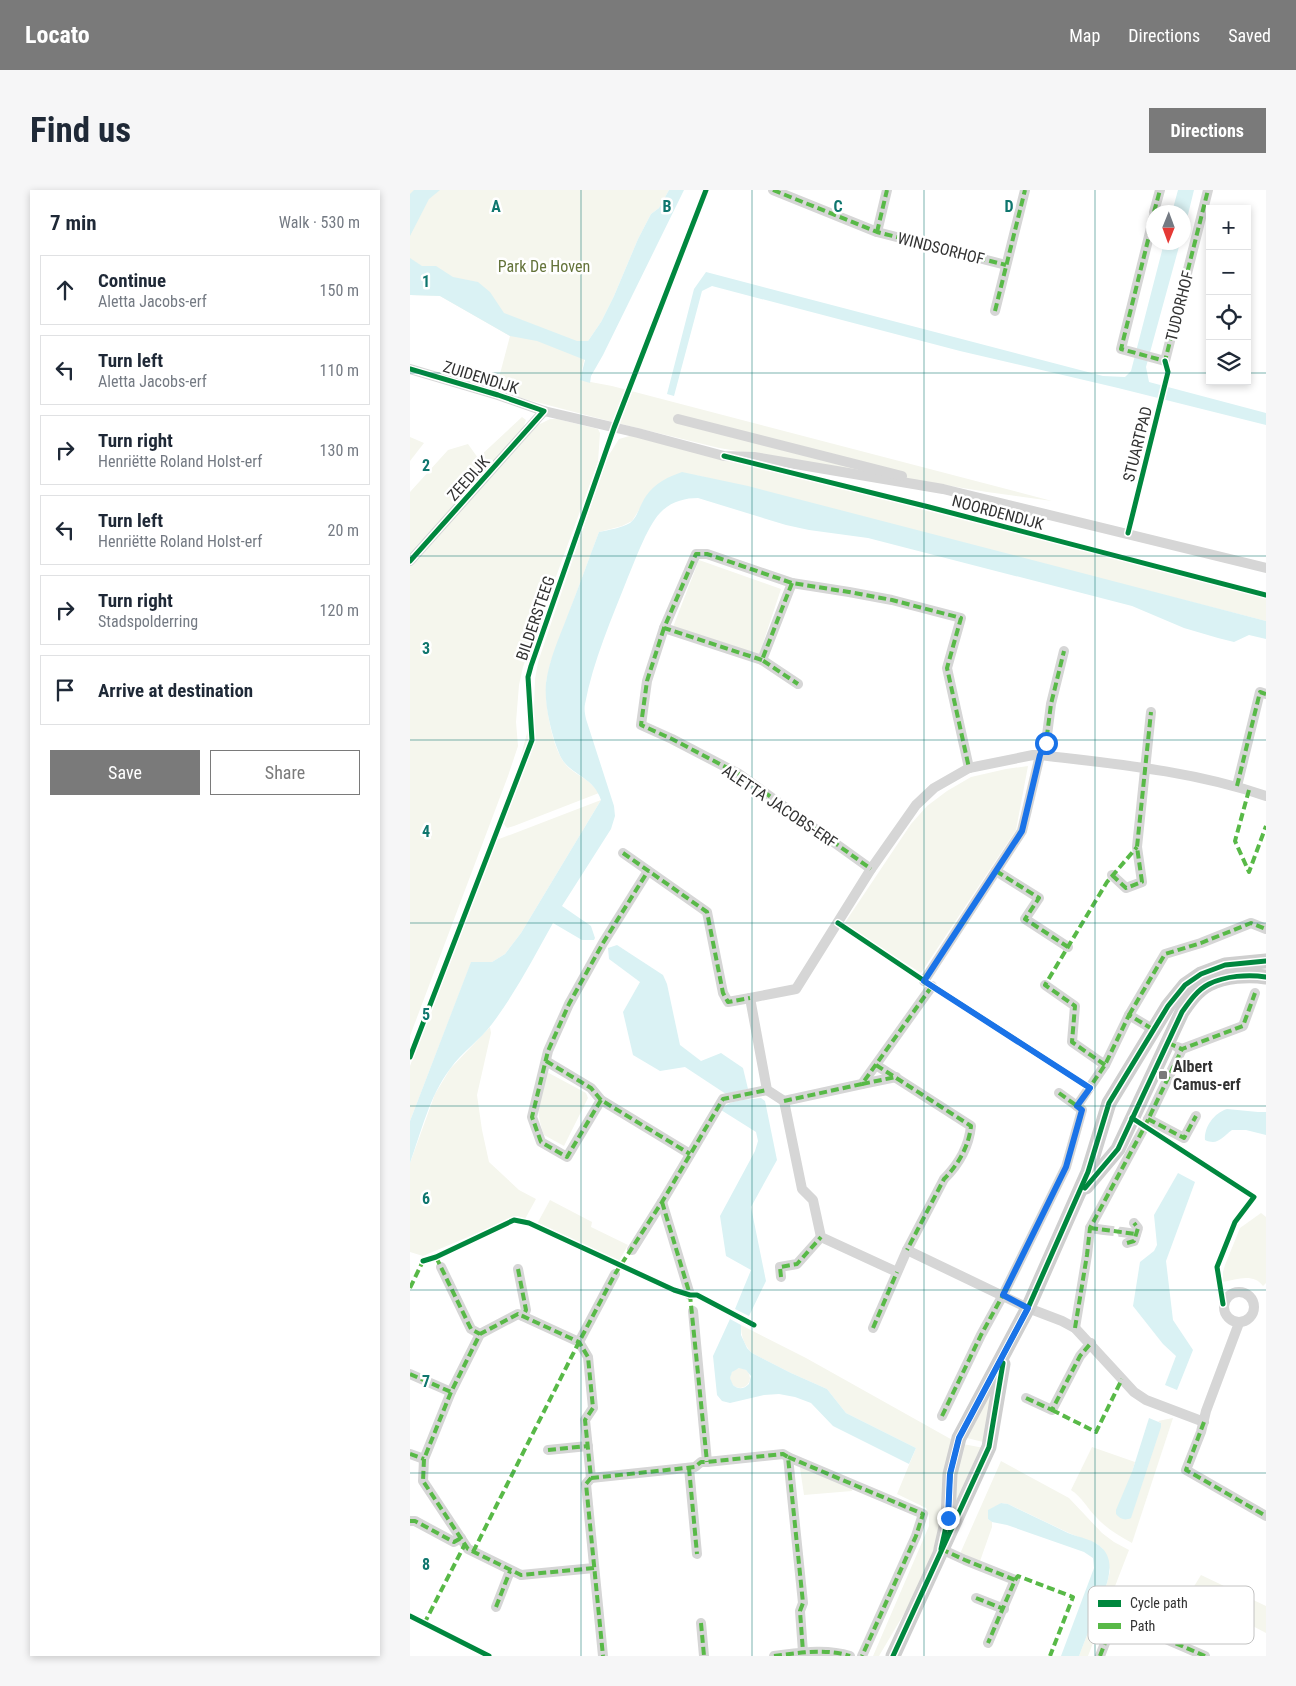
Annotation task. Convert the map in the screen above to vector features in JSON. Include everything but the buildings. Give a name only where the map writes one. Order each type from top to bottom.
[{"type":"street","name":"WINDSORHOF","points":[[773,190],[876,232],[1006,265]]},
{"type":"street","name":"WINDSORHOF","points":[[876,232],[887,190]]},
{"type":"street","name":"WINDSORHOF","points":[[995,311],[1025,190]]},
{"type":"street","name":"TUDORHOF","points":[[1156,205],[1160,190]]},
{"type":"street","name":"TUDORHOF","points":[[1146,248],[1122,349],[1165,361],[1208,190]]},
{"type":"street","name":"ZUIDENDIJK","points":[[410,369],[498,394],[544,411]]},
{"type":"street","name":"NOORDENDIJK","points":[[544,411],[724,456],[754,457],[943,489]]},
{"type":"street","name":"ZEEDIJK","points":[[410,561],[544,411]]},
{"type":"street","name":"NOORDENDIJK","points":[[678,419],[896,474],[943,489],[1266,568]]},
{"type":"street","name":"ALETTA JACOBS-ERF","points":[[872,869],[739,774],[641,725],[647,681],[664,628],[696,554],[707,554],[792,583],[892,600],[961,618],[947,668],[969,768]]},
{"type":"street","points":[[762,660],[792,583]]},
{"type":"street","points":[[664,628],[762,660],[798,684]]},
{"type":"street","points":[[862,1084],[928,984],[1022,831],[1040,755],[1046,743],[1051,704],[1064,651]]},
{"type":"street","points":[[1237,786],[1260,692],[1266,694]]},
{"type":"street","points":[[1112,875],[1126,888],[1142,882],[1137,847],[1151,712]]},
{"type":"street","points":[[623,853],[707,912],[723,993],[728,1002],[796,989],[872,869],[916,805],[934,788],[969,768],[1033,754],[1146,767],[1237,786],[1266,796]]},
{"type":"street","points":[[601,1100],[567,1157],[541,1142],[532,1117],[548,1050],[569,1004],[603,943],[648,871]]},
{"type":"street","points":[[996,871],[1039,898],[1025,919],[1068,947]]},
{"type":"street","points":[[1077,1106],[1105,1065],[1129,1015],[1165,954],[1251,924],[1266,929]]},
{"type":"street","points":[[942,1549],[948,1510],[950,1474],[959,1438],[1028,1308],[1088,1172],[1109,1103],[1168,1006],[1185,985],[1201,974],[1225,965],[1266,961]]},
{"type":"street","points":[[1075,1328],[1090,1228],[1147,1123],[1175,1046],[1182,1012],[1194,995],[1208,984],[1232,977],[1266,977]]},
{"type":"street","points":[[1045,985],[1075,1006],[1072,1042],[1105,1065]]},
{"type":"street","points":[[1078,1196],[1118,1149],[1175,1046],[1243,1026],[1256,993]]},
{"type":"street","points":[[750,998],[767,1090]]},
{"type":"street","points":[[1129,1015],[1154,1030]]},
{"type":"street","points":[[546,1061],[591,1088],[601,1100],[690,1154]]},
{"type":"street","points":[[873,1328],[907,1250],[944,1179],[951,1172],[969,1142],[971,1126],[876,1065]]},
{"type":"street","points":[[632,1250],[723,1099],[767,1090],[784,1101],[896,1077]]},
{"type":"street","points":[[942,1416],[1066,1167],[1082,1110],[1059,1093]]},
{"type":"street","points":[[784,1101],[802,1189],[813,1200],[821,1237]]},
{"type":"street","points":[[1147,1123],[1184,1138],[1196,1116]]},
{"type":"street","points":[[662,1202],[690,1295]]},
{"type":"street","points":[[1127,1243],[1134,1241],[1138,1228],[1134,1223]]},
{"type":"street","points":[[1090,1228],[1104,1230]]},
{"type":"street","points":[[1122,1232],[1136,1234]]},
{"type":"street","points":[[821,1237],[897,1272]]},
{"type":"street","points":[[781,1277],[780,1267],[797,1264],[821,1237]]},
{"type":"street","points":[[907,1250],[1028,1308],[1075,1328],[1091,1343],[1134,1392],[1146,1400],[1204,1422]]},
{"type":"street","points":[[441,1266],[471,1329],[480,1334]]},
{"type":"street","points":[[518,1269],[526,1310],[523,1316]]},
{"type":"street","points":[[578,1342],[615,1274]]},
{"type":"street","points":[[692,1311],[707,1462]]},
{"type":"street","points":[[591,1478],[585,1420],[594,1408],[588,1356],[578,1342],[518,1314],[480,1334],[451,1392],[424,1459],[423,1482],[468,1549],[510,1571],[521,1576],[594,1568]]},
{"type":"street","points":[[1239,1323],[1186,1470],[1266,1516]]},
{"type":"street","points":[[1026,1398],[1052,1410],[1080,1356],[1091,1343]]},
{"type":"street","points":[[893,1656],[989,1447],[1004,1353]]},
{"type":"street","points":[[410,1374],[451,1392]]},
{"type":"street","points":[[548,1450],[588,1446]]},
{"type":"street","points":[[410,1454],[424,1459]]},
{"type":"street","points":[[602,1656],[586,1484],[591,1478],[689,1468],[695,1467],[701,1462],[783,1454],[923,1514],[916,1536],[862,1656]]},
{"type":"street","points":[[788,1457],[803,1602],[800,1611],[803,1652]]},
{"type":"street","points":[[689,1468],[697,1554]]},
{"type":"street","points":[[410,1522],[416,1521],[454,1542],[461,1538]]},
{"type":"street","points":[[942,1549],[1015,1580],[988,1643]]},
{"type":"street","points":[[496,1607],[510,1571]]},
{"type":"street","points":[[976,1598],[1004,1609]]},
{"type":"street","points":[[701,1623],[704,1656]]},
{"type":"street","points":[[1100,1656],[1105,1644]]},
{"type":"street","points":[[1177,1644],[1205,1656]]},
{"type":"street","points":[[774,1656],[803,1652],[835,1651],[849,1656]]},
{"type":"green space","name":"Park De Hoven","points":[[410,190],[669,190],[659,208],[651,214],[638,239],[614,296],[601,322],[588,341],[580,380],[612,386],[1052,501],[719,448],[525,399],[496,389],[510,336],[440,296],[410,295]]},
{"type":"green space","points":[[522,417],[526,420],[523,428],[410,554],[410,492],[448,450],[468,444],[478,458]]},
{"type":"green space","points":[[550,419],[598,429],[600,433],[598,462],[523,667],[519,685],[516,722],[518,746],[410,1036],[410,564],[538,425]]},
{"type":"green space","points":[[633,435],[1266,597],[1266,621],[696,475],[639,510],[632,521],[622,526],[599,532],[550,664],[546,683],[548,716],[558,751],[569,768],[588,781],[599,793],[507,828],[503,823],[534,707],[538,662],[607,458],[619,439]]},
{"type":"green space","points":[[410,437],[424,443],[410,461]]},
{"type":"green space","points":[[699,560],[781,589],[759,655],[673,627]]},
{"type":"green space","points":[[1028,766],[1016,830],[921,973],[844,924],[911,824],[927,806],[947,791],[971,777]]},
{"type":"green space","points":[[601,800],[521,933],[505,954],[492,962],[471,963],[410,1121],[410,1066],[494,841]]},
{"type":"green space","points":[[490,1027],[491,1033],[477,1095],[489,1162],[519,1190],[536,1199],[525,1219],[518,1216],[423,1256],[410,1252],[410,1163],[435,1094],[450,1069]]},
{"type":"green space","points":[[547,1072],[586,1093],[588,1098],[564,1146],[544,1135],[539,1117],[540,1096]]},
{"type":"green space","points":[[550,1200],[592,1222],[591,1227],[628,1245],[619,1261],[537,1224]]},
{"type":"green space","points":[[1261,1213],[1266,1217],[1266,1283],[1263,1286],[1255,1279],[1250,1278],[1223,1282],[1225,1265],[1240,1228]]},
{"type":"green space","points":[[741,1325],[806,1358],[956,1442],[945,1525],[921,1585],[879,1656],[873,1656],[929,1526],[929,1516],[926,1508],[897,1494],[916,1448],[846,1413],[827,1389],[752,1353],[744,1340]]},
{"type":"green space","points":[[1000,1367],[987,1443],[963,1437]]},
{"type":"green space","points":[[736,1368],[744,1368],[750,1374],[750,1382],[744,1388],[736,1388],[730,1382],[730,1374]]},
{"type":"green space","points":[[1173,1418],[1132,1543],[1104,1525],[1071,1490],[1092,1447],[1135,1462],[1132,1472],[1161,1423],[1158,1421]]},
{"type":"green space","points":[[963,1444],[984,1448],[951,1518],[952,1503]]},
{"type":"green space","points":[[1001,1461],[1069,1498],[1102,1533],[1129,1550],[1115,1586],[1106,1586],[1110,1571],[1103,1549],[1097,1544],[1071,1534],[1008,1504],[1001,1503],[988,1519],[992,1522],[992,1527],[979,1564],[959,1556]]},
{"type":"green space","points":[[808,1467],[851,1486],[852,1491],[804,1495],[800,1468]]},
{"type":"green space","points":[[1201,1575],[1224,1586],[1194,1586]]},
{"type":"green space","points":[[1254,1600],[1266,1606],[1266,1633],[1254,1627]]},
{"type":"green space","points":[[1088,1633],[1088,1644],[1093,1644],[1088,1656],[1079,1656]]},
{"type":"water","points":[[414,190],[440,190],[429,199],[410,236],[410,194]]},
{"type":"water","points":[[669,190],[684,190],[591,376],[590,383],[580,380],[585,360],[537,341],[510,336],[440,296],[410,295],[410,258],[422,266],[436,266],[453,277],[478,282],[490,292],[504,313],[577,341],[588,341],[601,322],[614,296],[638,239],[651,214],[659,208]]},
{"type":"water","points":[[1178,190],[1194,190],[1190,205],[1174,205]]},
{"type":"water","points":[[1162,250],[1178,250],[1146,367],[1149,382],[1266,413],[1266,425],[960,351],[712,286],[702,291],[674,396],[667,394],[694,289],[706,272],[1103,376],[1125,377],[1131,371]]},
{"type":"water","points":[[682,472],[748,486],[1266,621],[1266,639],[1249,635],[1234,642],[1184,628],[1132,606],[868,538],[786,525],[698,498],[684,499],[671,504],[663,510],[647,532],[604,640],[588,688],[585,704],[586,719],[614,806],[615,816],[611,829],[562,906],[591,926],[595,938],[594,940],[582,940],[553,923],[501,1012],[443,1079],[427,1114],[410,1163],[410,1121],[471,962],[492,962],[505,954],[521,933],[601,800],[592,785],[568,766],[559,753],[553,737],[546,700],[549,666],[599,532],[619,528],[630,523],[653,487],[667,478]]},
{"type":"water","points":[[617,945],[663,975],[667,984],[680,1045],[701,1061],[721,1053],[743,1068],[748,1089],[726,1094],[685,1067],[660,1071],[633,1055],[623,1012],[640,982],[609,959],[608,948]]},
{"type":"water","points":[[761,1098],[765,1101],[777,1160],[751,1207],[766,1281],[749,1316],[735,1309],[751,1270],[726,1256],[720,1216],[755,1151],[758,1141],[756,1132],[721,1110],[724,1106],[733,1102]]},
{"type":"water","points":[[1227,1109],[1266,1112],[1266,1135],[1246,1130],[1232,1130],[1217,1141],[1209,1142],[1205,1140],[1206,1130],[1211,1121]]},
{"type":"water","points":[[1178,1173],[1195,1182],[1166,1261],[1173,1320],[1193,1350],[1177,1390],[1165,1385],[1176,1356],[1163,1344],[1133,1306],[1140,1262],[1154,1251],[1157,1245],[1154,1215]]},
{"type":"water","points":[[730,1319],[741,1325],[741,1335],[747,1348],[752,1353],[827,1389],[846,1413],[916,1448],[909,1464],[833,1426],[811,1403],[795,1397],[779,1394],[764,1395],[730,1403],[722,1401],[717,1395],[713,1356]],"holes":[[[739,1368],[746,1370],[751,1376],[749,1384],[745,1387],[737,1388],[733,1385],[730,1378],[732,1372]]]},
{"type":"water","points":[[1149,1418],[1161,1423],[1161,1427],[1131,1518],[1123,1519],[1116,1514],[1116,1510],[1132,1472]]},
{"type":"water","points":[[1001,1503],[1008,1504],[1068,1533],[1091,1541],[1106,1553],[1110,1566],[1106,1586],[1088,1586],[1088,1633],[1079,1656],[1061,1656],[1094,1568],[1093,1558],[1084,1552],[1007,1525],[992,1522],[988,1519],[988,1510]]},
{"type":"tunnel","points":[[1104,1230],[1122,1232]]},
{"type":"marked path","points":[[773,190],[877,232],[1006,265]]},
{"type":"marked path","points":[[877,232],[887,190]]},
{"type":"marked path","points":[[995,311],[1025,190]]},
{"type":"marked path","points":[[1156,205],[1160,190]]},
{"type":"marked path","points":[[1146,248],[1121,349],[1165,361],[1208,190]]},
{"type":"marked path","points":[[762,660],[664,628],[696,554],[707,554],[792,583],[892,600],[961,618],[947,668],[969,768]]},
{"type":"marked path","points":[[792,583],[762,660],[798,684]]},
{"type":"marked path","points":[[664,628],[647,681],[641,725],[739,774],[871,869]]},
{"type":"marked path","points":[[924,981],[1022,831],[1040,755],[1046,743],[1051,704],[1064,651]]},
{"type":"marked path","points":[[1237,786],[1260,692],[1266,694]]},
{"type":"marked path","points":[[1112,875],[1126,888],[1142,882],[1137,847],[1151,712]]},
{"type":"marked path","points":[[1249,790],[1235,841],[1249,872],[1266,826]]},
{"type":"marked path","points":[[1105,1065],[1072,1042],[1075,1006],[1045,985],[1107,882],[1137,847]]},
{"type":"marked path","points":[[623,853],[707,912],[723,993],[728,1002],[750,998]]},
{"type":"marked path","points":[[601,1100],[567,1157],[541,1142],[532,1117],[548,1051],[569,1004],[603,943],[648,871]]},
{"type":"marked path","points":[[996,871],[1039,898],[1025,919],[1068,947]]},
{"type":"marked path","points":[[1129,1015],[1165,954],[1201,943],[1251,923],[1266,929]]},
{"type":"marked path","points":[[784,1101],[862,1084],[932,986]]},
{"type":"marked path","points":[[1168,1043],[1182,1049],[1243,1026],[1255,993]]},
{"type":"marked path","points":[[942,1416],[1066,1167],[1082,1110],[1077,1106],[1105,1065],[1129,1015],[1154,1030]]},
{"type":"marked path","points":[[1075,1328],[1090,1228],[1145,1126],[1182,1049]]},
{"type":"marked path","points":[[546,1061],[591,1088],[601,1100],[690,1154]]},
{"type":"marked path","points":[[876,1065],[971,1126],[968,1141],[962,1155],[944,1179],[907,1250]]},
{"type":"marked path","points":[[862,1084],[896,1077]]},
{"type":"marked path","points":[[473,1552],[615,1274],[662,1202],[723,1099],[767,1090]]},
{"type":"marked path","points":[[1059,1093],[1077,1106]]},
{"type":"marked path","points":[[1148,1119],[1184,1138],[1196,1116]]},
{"type":"marked path","points":[[662,1202],[690,1295],[707,1462]]},
{"type":"marked path","points":[[1127,1243],[1134,1241],[1138,1228],[1134,1223]]},
{"type":"marked path","points":[[1090,1228],[1136,1234]]},
{"type":"marked path","points":[[781,1277],[780,1267],[797,1264],[821,1237]]},
{"type":"marked path","points":[[436,1257],[471,1329],[480,1334]]},
{"type":"marked path","points":[[410,1288],[423,1261]]},
{"type":"marked path","points":[[518,1269],[526,1310],[523,1316]]},
{"type":"marked path","points":[[873,1328],[897,1272]]},
{"type":"marked path","points":[[594,1568],[521,1575],[468,1549],[423,1481],[424,1459],[451,1392],[480,1334],[518,1314],[579,1342],[588,1357],[593,1408],[585,1420],[591,1478],[586,1484],[603,1656]]},
{"type":"marked path","points":[[1026,1398],[1052,1410],[1080,1356],[1091,1343]]},
{"type":"marked path","points":[[410,1374],[451,1392]]},
{"type":"marked path","points":[[1052,1410],[1096,1432],[1122,1379]]},
{"type":"marked path","points":[[1204,1422],[1186,1470],[1266,1516]]},
{"type":"marked path","points":[[548,1450],[588,1446]]},
{"type":"marked path","points":[[410,1454],[424,1459]]},
{"type":"marked path","points":[[591,1478],[695,1467],[701,1462],[783,1454],[788,1457],[803,1603],[800,1611],[803,1652]]},
{"type":"marked path","points":[[788,1457],[923,1514],[916,1536],[862,1656]]},
{"type":"marked path","points":[[689,1468],[697,1554]]},
{"type":"marked path","points":[[410,1521],[415,1521],[454,1542],[461,1538]]},
{"type":"marked path","points":[[424,1624],[465,1544]]},
{"type":"marked path","points":[[941,1549],[1015,1580],[988,1643]]},
{"type":"marked path","points":[[496,1607],[510,1571]]},
{"type":"marked path","points":[[1015,1580],[1018,1576],[1073,1597],[1050,1656]]},
{"type":"marked path","points":[[976,1598],[1004,1609]]},
{"type":"marked path","points":[[701,1623],[704,1656]]},
{"type":"marked path","points":[[1100,1656],[1105,1644]]},
{"type":"marked path","points":[[1177,1644],[1205,1656]]},
{"type":"marked path","points":[[774,1656],[822,1652],[850,1656]]},
{"type":"cycle path","name":"BILDERSTEEG","points":[[410,1057],[532,740],[528,677],[531,666],[614,428],[706,190]]},
{"type":"cycle path","name":"STUARTPAD","points":[[1128,533],[1168,372],[1165,361]]},
{"type":"cycle path","points":[[410,369],[498,395],[544,411],[410,561]]},
{"type":"cycle path","points":[[724,456],[929,507],[1266,595]]},
{"type":"cycle path","points":[[838,923],[1090,1088]]},
{"type":"cycle path","points":[[941,1549],[948,1518],[950,1474],[959,1438],[1028,1308],[1088,1172],[1109,1103],[1168,1006],[1185,985],[1201,974],[1225,965],[1266,961]]},
{"type":"cycle path","points":[[1085,1188],[1118,1149],[1182,1012],[1194,996],[1215,981],[1229,977],[1266,977]]},
{"type":"cycle path","points":[[1132,1118],[1254,1197],[1235,1222],[1217,1267],[1223,1304]]},
{"type":"cycle path","points":[[423,1261],[436,1257],[514,1220],[529,1223],[674,1290],[697,1295],[754,1325]]},
{"type":"cycle path","points":[[893,1656],[989,1447],[1003,1363]]},
{"type":"cycle path","points":[[410,1616],[489,1656]]},
{"type":"place","name":"Albert Camus-erf","points":[[1163,1075]]},
{"type":"route","points":[[948,1518],[950,1474],[959,1438],[1028,1308],[1003,1295],[1066,1167],[1082,1110],[1077,1106],[1090,1088],[924,981],[1022,831],[1040,755],[1046,743]]}]
